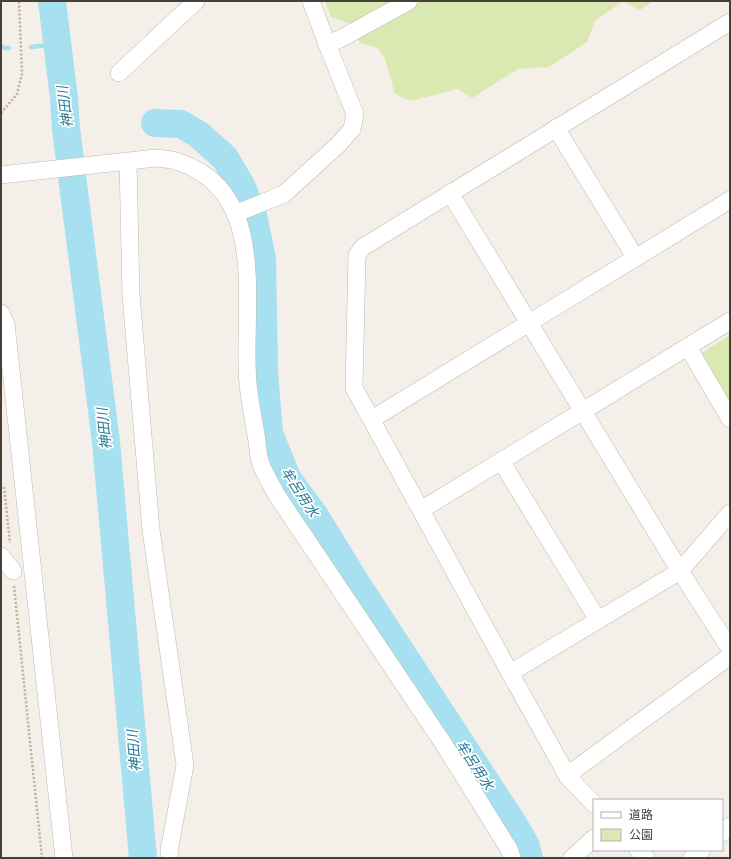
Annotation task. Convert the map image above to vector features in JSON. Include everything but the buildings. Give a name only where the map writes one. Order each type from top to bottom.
[{"type":"street","points":[[119,73],[196,1]]},
{"type":"street","points":[[239,212],[284,194],[339,144],[352,129],[354,114],[311,1]]},
{"type":"street","points":[[327,44],[340,39],[409,1]]},
{"type":"street","points":[[593,803],[568,777],[354,388],[357,255],[363,247],[730,22]]},
{"type":"street","points":[[556,128],[635,257]]},
{"type":"street","points":[[1,175],[156,158],[178,161],[201,171],[220,187],[239,212],[247,272],[248,383],[261,463],[276,494],[443,743],[509,849],[512,858]]},
{"type":"street","points":[[120,162],[151,530],[184,765],[169,851],[170,858]]},
{"type":"street","points":[[450,193],[680,571],[730,649]]},
{"type":"street","points":[[372,419],[730,200]]},
{"type":"street","points":[[1,313],[6,324],[64,858]]},
{"type":"street","points":[[420,510],[730,321]]},
{"type":"street","points":[[688,347],[730,419]]},
{"type":"street","points":[[501,461],[598,620]]},
{"type":"street","points":[[510,673],[680,571],[730,513]]},
{"type":"street","points":[[1,556],[13,571]]},
{"type":"street","points":[[568,777],[577,768],[730,656]]},
{"type":"street","points":[[572,858],[593,839]]},
{"type":"street","points":[[692,858],[701,851]]},
{"type":"path","points":[[1,113],[17,94],[22,74],[19,1]]},
{"type":"path","points":[[4,487],[42,858]]},
{"type":"green space","points":[[325,1],[623,1],[595,21],[587,42],[549,67],[518,69],[472,98],[458,89],[410,101],[395,94],[385,59],[378,48],[360,43],[351,24],[331,17]]},
{"type":"green space","points":[[623,1],[653,1],[640,10]]},
{"type":"green space","points":[[730,335],[730,410],[697,356]]},
{"type":"waterway","name":"神田川","points":[[52,1],[64,98],[66,129],[106,442],[143,858]]},
{"type":"waterway","points":[[31,47],[58,44]]},
{"type":"waterway","points":[[1,46],[4,48],[9,48]]},
{"type":"waterway","name":"牟呂用水","points":[[155,123],[181,124],[198,134],[225,158],[242,187],[253,215],[262,259],[264,371],[269,433],[287,478],[315,516],[354,580],[512,822],[525,844],[529,858]]}]
